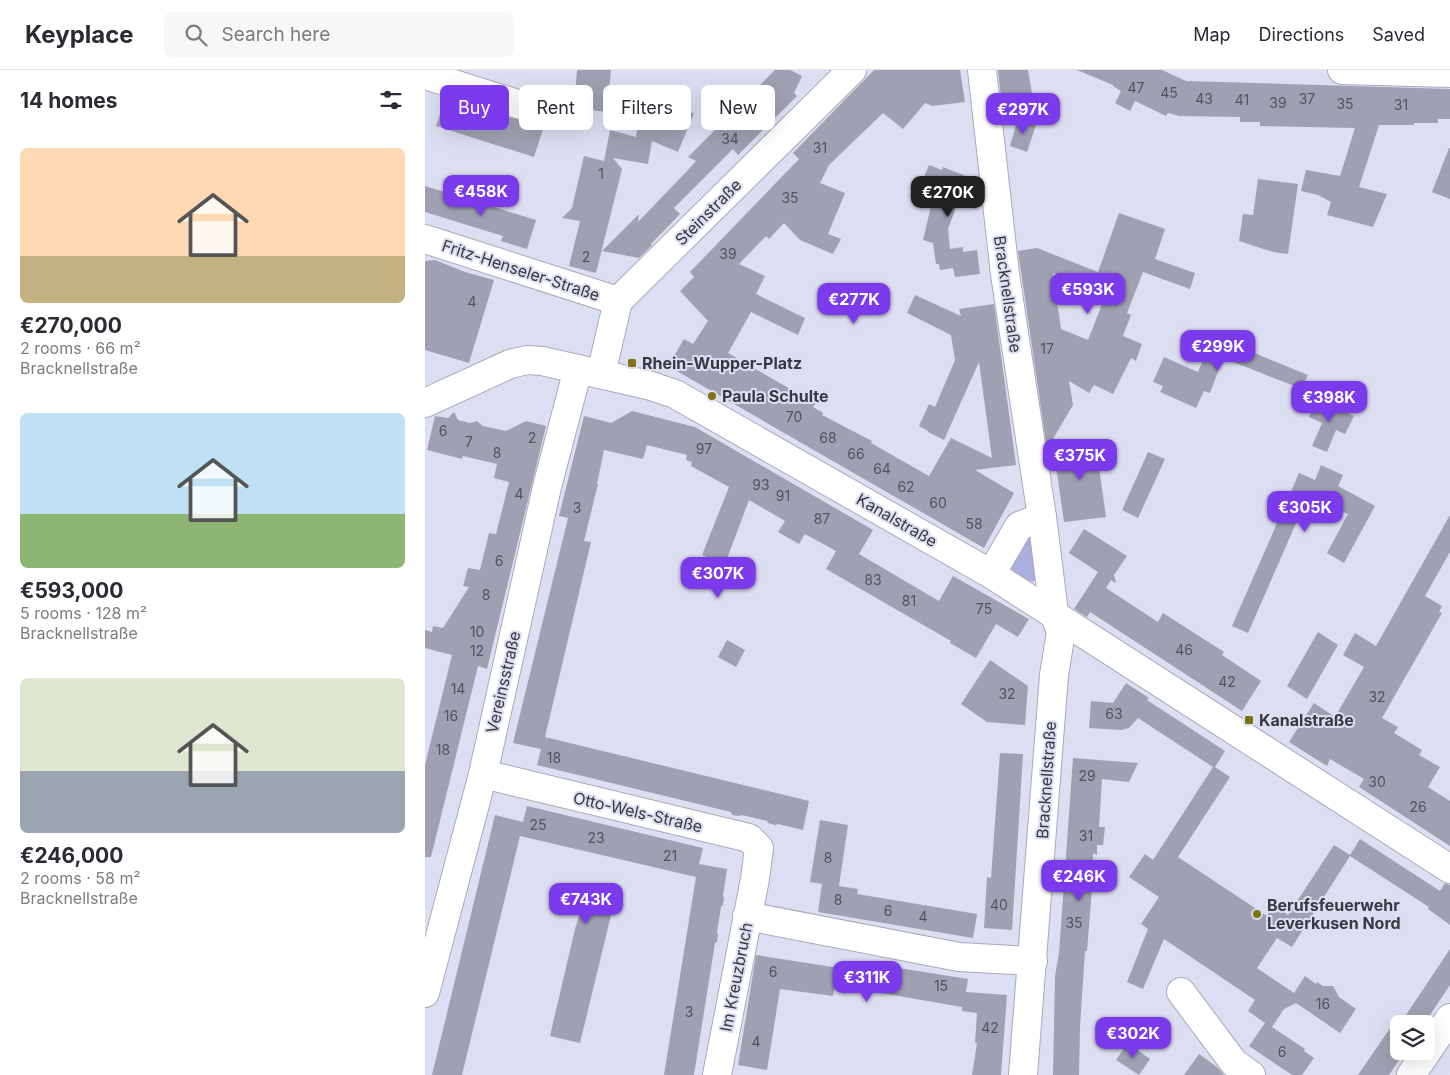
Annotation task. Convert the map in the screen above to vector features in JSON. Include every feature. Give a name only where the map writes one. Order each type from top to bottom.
[{"type":"street","name":"Steinstraße","points":[[618,301],[852,70]]},
{"type":"street","name":"Bracknellstraße","points":[[981,70],[1005,274],[1042,517],[1054,613],[1061,632],[1054,675],[1023,1075]]},
{"type":"street","points":[[1341,70],[1450,73]]},
{"type":"street","points":[[425,75],[519,104]]},
{"type":"street","name":"Fritz-Henseler-Straße","points":[[425,239],[618,301]]},
{"type":"street","points":[[425,403],[510,364],[527,360],[542,361],[590,372],[618,301]]},
{"type":"street","name":"Kanalstraße","points":[[590,372],[648,385],[689,400],[991,574],[1450,869]]},
{"type":"street","name":"Vereinsstraße","points":[[425,993],[483,774],[547,488],[590,372]]},
{"type":"street","points":[[991,574],[1019,526],[1042,517]]},
{"type":"street","name":"Otto-Wels-Straße","points":[[483,774],[749,838],[759,848],[755,879]]},
{"type":"street","name":"Im Kreuzbruch","points":[[717,1075],[755,879]]},
{"type":"street","points":[[747,916],[959,957],[1033,961]]},
{"type":"street","points":[[1181,992],[1234,1063],[1251,1075]]},
{"type":"street","points":[[1411,1075],[1450,1018]]},
{"type":"shaded area","points":[[1023,534],[1033,536],[1038,579],[1034,581],[1021,579],[1008,568]]},
{"type":"building","points":[[577,70],[611,70],[610,85],[603,85],[603,112],[593,110],[593,85],[576,85]]},
{"type":"building","points":[[775,70],[790,70],[802,76],[794,93],[797,96],[775,118],[775,85],[760,85]]},
{"type":"building","points":[[874,70],[960,70],[965,102],[932,106],[925,103],[903,129],[883,113],[829,165],[820,183],[845,193],[828,234],[841,239],[833,254],[800,240],[784,223],[769,239],[766,236],[739,264],[765,276],[756,294],[805,318],[798,335],[751,312],[728,353],[792,390],[817,402],[813,407],[823,413],[822,415],[872,441],[871,443],[929,476],[951,438],[992,458],[979,362],[944,440],[919,426],[929,404],[935,407],[955,360],[951,335],[907,313],[915,295],[961,316],[959,309],[994,304],[1016,465],[975,470],[1014,493],[984,548],[668,366],[684,339],[693,344],[708,321],[680,291],[694,277],[690,272],[799,159],[793,153]]},
{"type":"building","points":[[998,70],[1028,70],[1033,100],[1002,106]]},
{"type":"building","points":[[1077,70],[1162,70],[1186,81],[1450,89],[1450,119],[1438,119],[1438,123],[1379,125],[1359,187],[1387,194],[1373,227],[1327,215],[1331,202],[1318,195],[1301,191],[1306,170],[1340,176],[1355,128],[1260,126],[1260,122],[1240,122],[1240,117],[1179,116],[1168,113],[1166,116],[1135,101],[1130,111],[1115,103],[1121,91],[1113,85]]},
{"type":"building","points":[[440,114],[440,127],[436,126]]},
{"type":"building","points":[[509,117],[519,120],[519,130],[543,130],[534,157],[449,130],[509,130]]},
{"type":"building","points":[[1018,118],[1036,125],[1027,152],[1010,146]]},
{"type":"building","points":[[610,130],[636,137],[637,130],[687,130],[678,152],[652,141],[648,164],[613,158],[622,169],[596,273],[569,266],[580,221],[562,218],[572,208],[584,156],[604,161]]},
{"type":"building","points":[[715,130],[763,130],[738,155],[733,149],[674,208],[680,214],[639,258],[602,251],[639,214],[638,222],[696,161],[688,157]]},
{"type":"building","points":[[1450,148],[1450,199],[1432,192]]},
{"type":"building","points":[[929,165],[942,170],[943,167],[968,177],[965,184],[980,190],[976,209],[958,202],[948,229],[950,249],[963,247],[963,252],[977,250],[980,274],[955,277],[953,268],[940,270],[939,264],[936,264],[933,243],[923,240],[931,206],[928,205],[929,201],[916,196]]},
{"type":"building","points":[[1258,179],[1298,184],[1288,254],[1273,252],[1239,241],[1243,214],[1253,215]]},
{"type":"building","points":[[425,186],[536,220],[527,249],[501,241],[503,236],[425,212]]},
{"type":"building","points":[[1119,213],[1165,229],[1155,259],[1195,273],[1190,289],[1143,272],[1127,313],[1131,315],[1123,336],[1142,344],[1136,361],[1131,358],[1113,394],[1094,385],[1089,393],[1069,381],[1073,405],[1047,449],[1018,251],[1037,248],[1098,272]],"holes":[[[1053,273],[1106,294],[1088,340],[1061,329]]]},
{"type":"building","points":[[435,260],[465,272],[494,280],[469,363],[425,350],[425,261]]},
{"type":"building","points":[[1213,336],[1308,375],[1302,389],[1223,358],[1210,393],[1204,391],[1196,408],[1160,392],[1163,386],[1153,382],[1164,357],[1198,372]]},
{"type":"building","points":[[1317,399],[1354,416],[1345,434],[1336,430],[1327,452],[1312,446],[1322,423],[1309,417]]},
{"type":"building","points":[[632,411],[695,427],[873,530],[859,554],[939,601],[953,576],[1029,619],[1018,637],[996,624],[976,658],[950,643],[951,641],[826,569],[836,551],[805,534],[799,544],[778,532],[785,521],[749,500],[725,564],[702,555],[729,487],[691,466],[692,462],[686,460],[687,455],[647,445],[643,459],[604,450],[584,541],[591,542],[545,737],[809,801],[803,830],[778,824],[775,825],[767,821],[742,815],[732,815],[731,812],[537,765],[541,749],[513,743],[568,518],[559,516],[584,416],[611,423]]},
{"type":"building","points":[[454,412],[458,420],[470,423],[477,421],[483,426],[506,431],[526,421],[546,426],[487,669],[478,666],[431,857],[425,857],[425,765],[452,655],[425,648],[425,630],[432,632],[433,626],[443,628],[469,587],[463,586],[468,568],[480,570],[489,533],[496,534],[509,482],[494,478],[497,464],[463,456],[462,459],[427,450],[435,416],[448,418]]},
{"type":"building","points":[[1095,439],[1106,517],[1064,522],[1053,445]]},
{"type":"building","points":[[1148,452],[1165,459],[1138,518],[1122,510]]},
{"type":"building","points":[[1321,465],[1343,475],[1338,486],[1375,506],[1344,563],[1327,553],[1348,514],[1308,496],[1248,633],[1232,626],[1299,473],[1315,480]]},
{"type":"building","points":[[1450,515],[1450,552],[1425,596],[1442,606],[1439,612],[1442,613],[1382,718],[1398,727],[1394,733],[1422,750],[1419,755],[1440,767],[1428,787],[1450,801],[1450,846],[1359,787],[1364,779],[1330,759],[1327,766],[1289,742],[1314,703],[1335,717],[1364,667],[1343,655],[1355,633],[1376,646]]},
{"type":"building","points":[[1084,529],[1127,556],[1114,575],[1116,583],[1111,580],[1106,588],[1158,622],[1163,613],[1224,652],[1222,655],[1261,681],[1242,711],[1090,612],[1087,617],[1074,609],[1098,572],[1069,553]]},
{"type":"building","points":[[1318,632],[1338,645],[1307,699],[1287,686]]},
{"type":"building","points":[[727,640],[745,650],[736,667],[718,657]]},
{"type":"building","points":[[990,660],[1028,686],[1025,725],[987,722],[961,704]]},
{"type":"building","points":[[1126,683],[1149,698],[1147,700],[1225,751],[1215,767],[1230,777],[1178,857],[1267,916],[1274,905],[1288,915],[1334,845],[1350,855],[1360,839],[1440,891],[1445,883],[1450,885],[1450,925],[1428,909],[1429,907],[1350,856],[1292,947],[1277,938],[1257,968],[1294,993],[1305,976],[1316,984],[1317,982],[1323,986],[1333,986],[1339,997],[1356,1009],[1340,1033],[1296,1003],[1284,1009],[1272,1027],[1305,1049],[1304,1051],[1314,1058],[1302,1075],[1292,1075],[1249,1046],[1265,1023],[1248,1011],[1255,1000],[1164,939],[1143,989],[1127,982],[1148,929],[1141,924],[1159,897],[1129,877],[1145,854],[1153,860],[1213,767],[1138,718],[1129,728],[1121,730],[1089,728],[1091,701],[1113,703]]},
{"type":"building","points":[[1000,753],[1023,754],[1012,930],[984,928],[987,877],[991,878]]},
{"type":"building","points":[[1073,758],[1138,763],[1129,782],[1102,779],[1099,827],[1105,827],[1103,845],[1097,845],[1097,855],[1093,853],[1093,876],[1087,951],[1085,951],[1080,1027],[1079,1075],[1053,1075],[1055,976],[1059,953]]},
{"type":"building","points":[[527,806],[703,848],[699,864],[727,869],[723,905],[721,907],[717,942],[715,943],[694,1075],[664,1075],[696,877],[520,836],[462,1075],[432,1075],[495,815],[523,822]]},
{"type":"building","points":[[820,820],[848,825],[839,886],[858,889],[857,894],[977,914],[973,938],[818,912],[822,884],[810,882]]},
{"type":"building","points":[[584,900],[613,907],[580,1043],[550,1036],[575,929]]},
{"type":"building","points":[[1450,949],[1450,985],[1430,1015],[1406,1015]]},
{"type":"building","points":[[756,955],[852,970],[854,961],[918,971],[968,979],[966,992],[1007,995],[1001,1075],[972,1075],[977,1043],[975,1043],[977,1013],[962,1011],[962,1007],[835,985],[833,996],[780,989],[767,1070],[738,1065]]},
{"type":"building","points":[[1390,1028],[1390,1060],[1399,1060],[1389,1075],[1358,1075]]},
{"type":"building","points":[[1128,1043],[1150,1059],[1139,1075],[1116,1060]]},
{"type":"building","points":[[1199,1054],[1217,1067],[1224,1075],[1184,1075]]},
{"type":"place","name":"Rhein-Wupper-Platz","points":[[632,363]]},
{"type":"place","name":"Paula Schulte","points":[[712,396]]},
{"type":"place","name":"Kanalstraße","points":[[1249,720]]},
{"type":"place","name":"Berufsfeuerwehr Leverkusen Nord","points":[[1257,914]]}]
